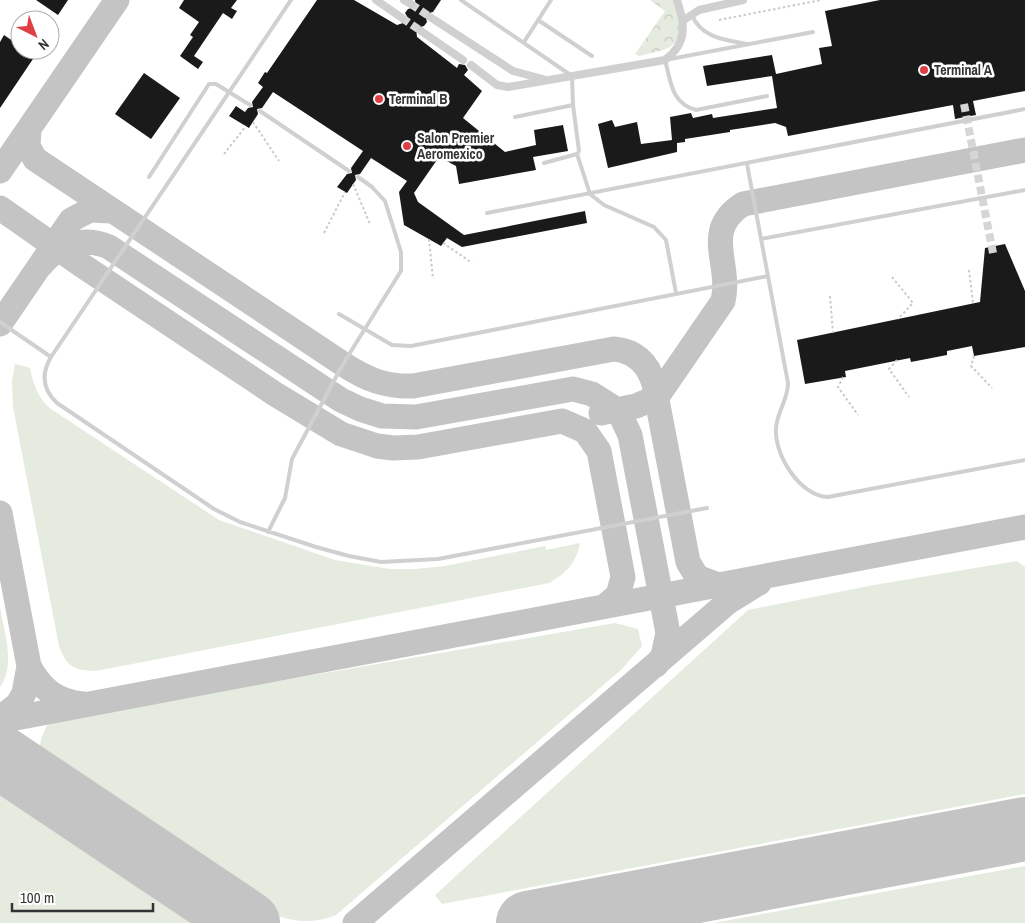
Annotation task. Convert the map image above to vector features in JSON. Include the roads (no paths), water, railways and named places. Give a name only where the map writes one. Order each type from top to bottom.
[{"type":"street","points":[[376,0],[402,18]]},
{"type":"street","points":[[471,65],[497,85],[508,88],[665,60],[674,53],[681,42],[684,20],[677,0]]},
{"type":"street","points":[[684,20],[692,13],[743,0]]},
{"type":"street","points":[[430,16],[513,71],[546,80]]},
{"type":"street","points":[[421,31],[463,60]]},
{"type":"lane","points":[[290,0],[51,356],[44,368],[45,388],[57,402],[229,518],[268,532],[349,556],[381,562],[412,562],[438,559],[707,508]]},
{"type":"lane","points":[[461,0],[572,76],[573,104],[579,147],[577,154],[590,194],[604,205],[654,227],[662,233],[666,240],[676,293]]},
{"type":"lane","points":[[524,42],[551,0]]},
{"type":"lane","points":[[692,13],[696,24],[716,38],[751,45]]},
{"type":"lane","points":[[538,20],[592,56]]},
{"type":"lane","points":[[767,96],[696,110],[686,107],[673,93],[665,60],[813,32]]},
{"type":"lane","points":[[149,177],[209,84],[216,84],[230,91],[250,105]]},
{"type":"lane","points":[[515,117],[573,104]]},
{"type":"lane","points":[[487,213],[1025,109]]},
{"type":"lane","points":[[260,111],[349,171]]},
{"type":"lane","points":[[544,163],[577,154]]},
{"type":"lane","points":[[747,164],[788,383],[788,396],[776,428],[782,461],[787,469],[820,497],[836,496],[1025,460]]},
{"type":"lane","points":[[268,532],[285,498],[292,459],[364,330],[402,271],[403,262],[384,201],[372,187],[358,177]]},
{"type":"lane","points":[[761,239],[1025,190]]},
{"type":"lane","points":[[339,314],[392,345],[411,346],[543,322],[676,293],[768,276]]},
{"type":"lane","points":[[0,322],[51,356]]},
{"type":"tunnel","points":[[411,4],[430,17]]},
{"type":"tunnel","points":[[402,18],[421,31]]},
{"type":"tunnel","points":[[964,104],[993,253]]},
{"type":"place","name":"Terminal A","points":[[924,70]]},
{"type":"place","name":"Terminal B","points":[[379,99]]},
{"type":"place","name":"Salon Premier Aeromexico","points":[[407,146]]}]
